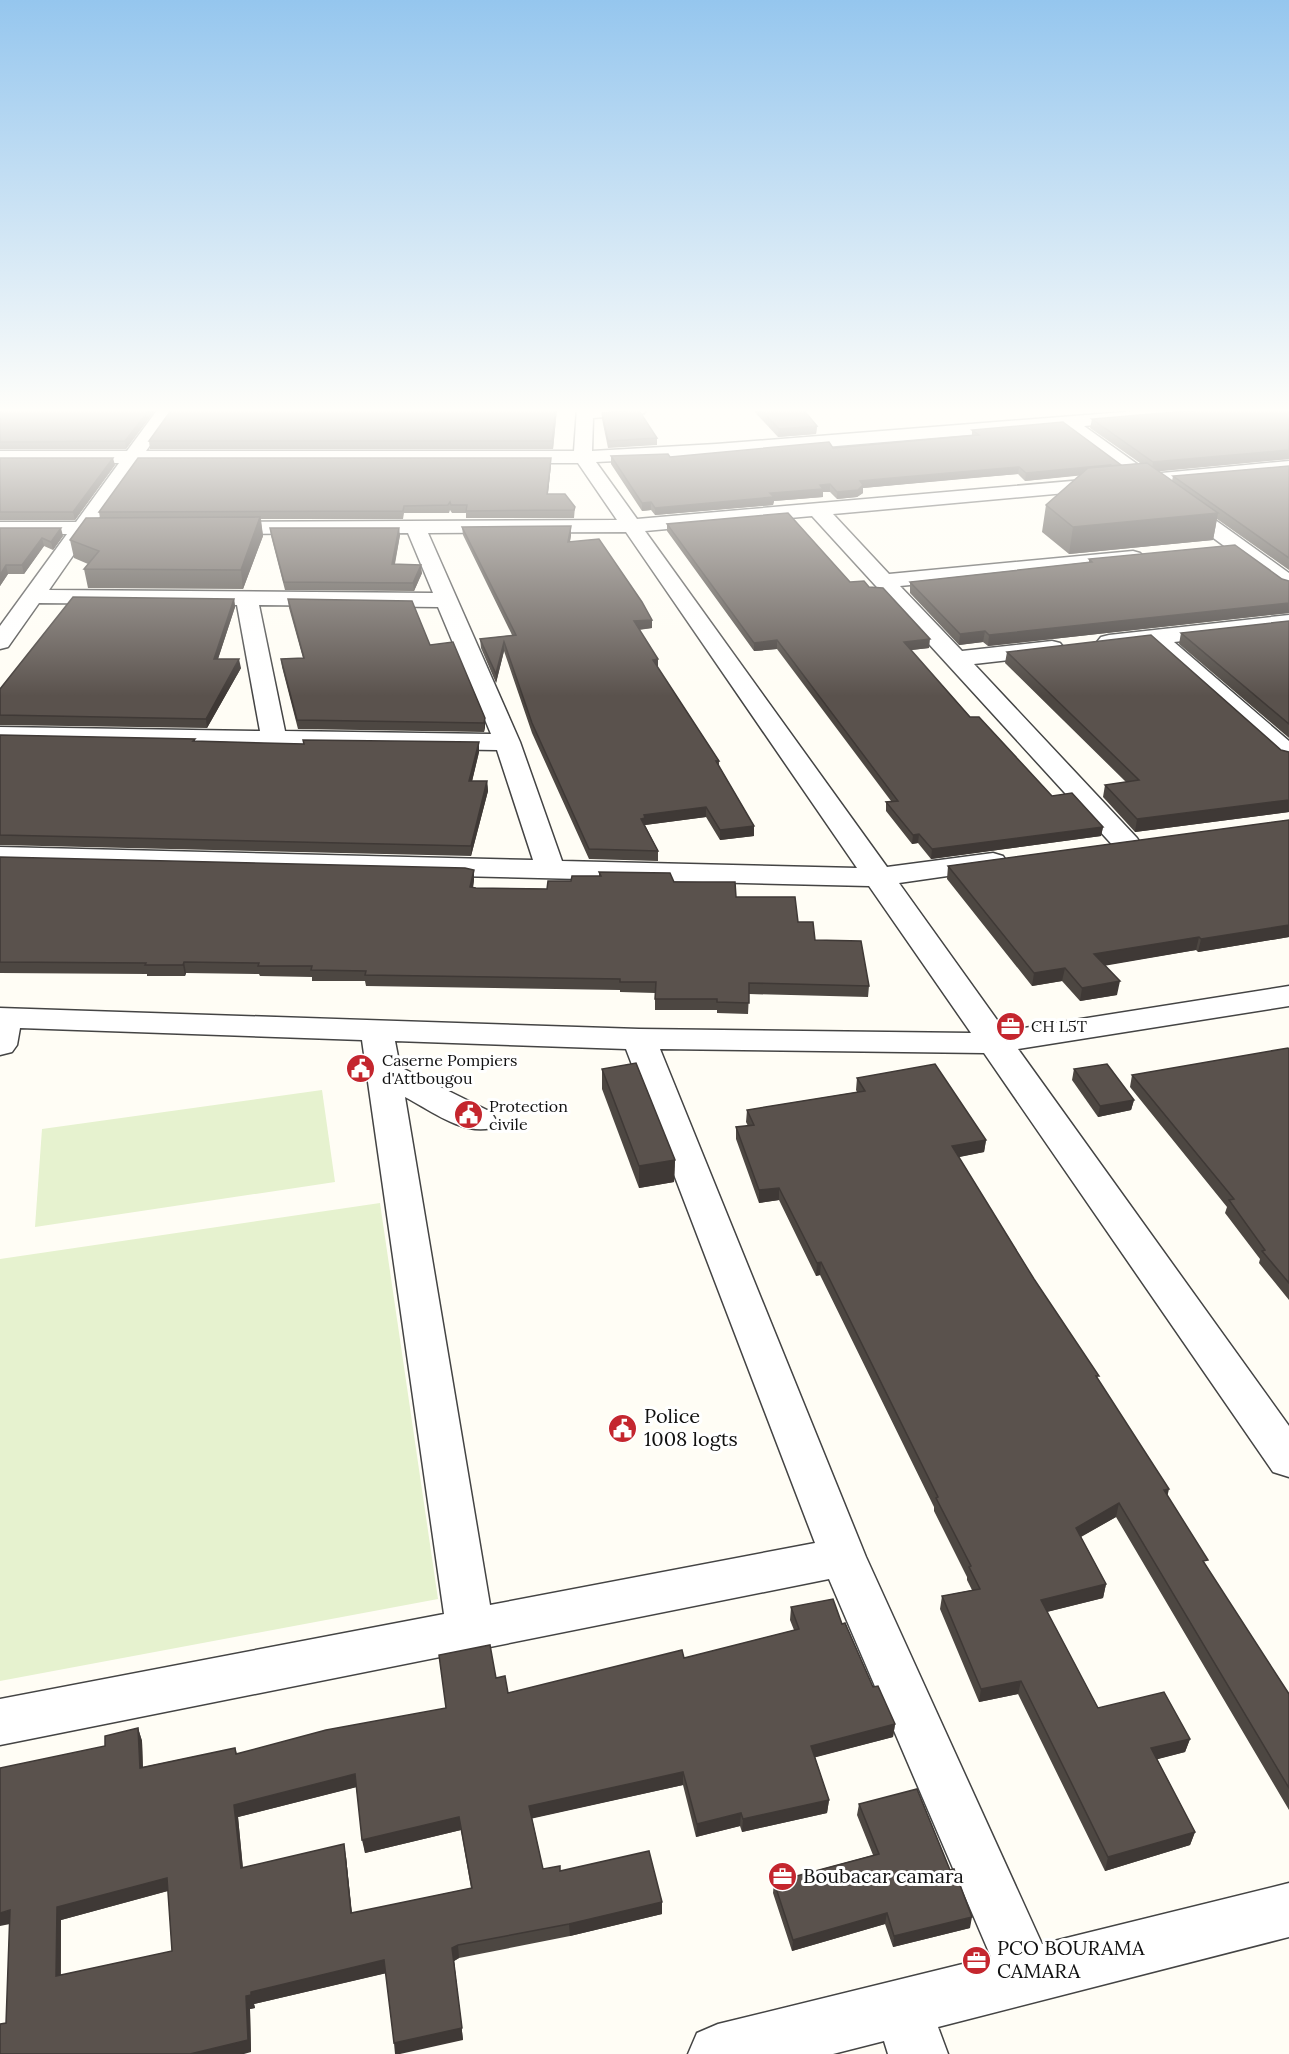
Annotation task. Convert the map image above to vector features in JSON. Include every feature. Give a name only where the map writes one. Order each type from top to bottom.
[{"type":"street","points":[[0,642],[98,505]]},
{"type":"street","points":[[616,505],[1289,1460]]},
{"type":"street","points":[[201,528],[631,526],[863,505]]},
{"type":"street","points":[[1182,505],[1289,583]]},
{"type":"street","points":[[818,509],[956,659],[1138,842],[1091,848]]},
{"type":"street","points":[[0,528],[141,528]]},
{"type":"street","points":[[416,528],[507,742],[550,868]]},
{"type":"street","points":[[1203,550],[1239,546]]},
{"type":"street","points":[[884,581],[1156,554]]},
{"type":"street","points":[[33,596],[447,600]]},
{"type":"street","points":[[247,598],[274,739]]},
{"type":"street","points":[[956,659],[1289,622]]},
{"type":"street","points":[[1155,637],[1289,754]]},
{"type":"street","points":[[0,735],[507,742]]},
{"type":"street","points":[[0,856],[879,877],[1021,858]]},
{"type":"street","points":[[2,1027],[377,1030],[639,1039],[995,1043],[1289,996]]},
{"type":"street","points":[[377,1030],[470,1630]]},
{"type":"street","points":[[639,1039],[843,1557],[1028,1977]]},
{"type":"street","points":[[383,1072],[478,1120]]},
{"type":"street","points":[[0,1722],[843,1557]]},
{"type":"street","points":[[718,2054],[910,2031],[1028,1977],[1289,1910]]},
{"type":"green space","points":[[322,1090],[335,1182],[35,1227],[42,1129]]},
{"type":"green space","points":[[380,1203],[438,1599],[0,1681],[0,1259]]},
{"type":"building","points":[[0,505],[78,505],[73,512],[0,512]]},
{"type":"building","points":[[104,505],[448,505],[404,506],[403,511],[99,512]]},
{"type":"building","points":[[451,505],[573,505],[575,507],[574,510],[466,511],[467,505]]},
{"type":"building","points":[[653,505],[689,505],[655,508]]},
{"type":"building","points":[[1046,505],[1206,505],[1218,513],[1073,527]]},
{"type":"building","points":[[1214,505],[1289,505],[1289,558]]},
{"type":"building","points":[[788,513],[850,582],[864,581],[869,587],[883,588],[930,639],[904,642],[970,717],[979,717],[1052,796],[1072,793],[1103,827],[932,849],[919,834],[913,835],[886,802],[898,801],[777,640],[754,643],[667,524]]},
{"type":"building","points":[[260,517],[241,570],[84,569],[99,551],[70,540],[86,518]]},
{"type":"building","points":[[571,526],[568,542],[599,539],[642,602],[652,620],[634,621],[658,659],[653,660],[719,761],[716,761],[754,826],[720,830],[706,807],[644,815],[645,818],[641,819],[658,851],[589,849],[532,723],[504,642],[496,674],[480,639],[516,635],[462,527]]},
{"type":"building","points":[[0,528],[61,528],[51,542],[42,538],[22,565],[6,565],[0,575]]},
{"type":"building","points":[[270,528],[399,528],[392,564],[421,565],[413,583],[284,582]]},
{"type":"building","points":[[1235,545],[1282,579],[1289,581],[1289,603],[989,635],[985,631],[960,634],[910,582],[1092,562],[1089,559]]},
{"type":"building","points":[[73,597],[234,599],[214,659],[239,659],[206,719],[0,715],[0,689]]},
{"type":"building","points":[[288,599],[412,601],[430,645],[453,642],[485,718],[484,723],[297,720],[281,659],[304,658]]},
{"type":"building","points":[[1289,621],[1289,724],[1181,633]]},
{"type":"building","points":[[1151,635],[1281,750],[1289,752],[1289,800],[1137,819],[1105,785],[1139,780],[1007,652]]},
{"type":"building","points":[[0,735],[304,744],[303,740],[479,742],[469,781],[487,781],[471,846],[0,835]]},
{"type":"building","points":[[1289,820],[1289,925],[1094,954],[1120,981],[1082,988],[1065,968],[1034,973],[948,866]]},
{"type":"building","points":[[0,857],[465,868],[474,870],[470,887],[476,888],[547,889],[548,881],[571,881],[572,876],[601,876],[599,872],[670,873],[674,882],[735,882],[736,897],[795,897],[798,922],[813,922],[815,940],[861,941],[869,986],[749,983],[749,1003],[717,1002],[717,999],[655,999],[656,982],[620,982],[620,979],[365,975],[366,971],[311,970],[312,966],[258,966],[259,963],[184,962],[183,965],[145,965],[146,963],[0,962]]},
{"type":"building","points":[[1288,1048],[1289,1283],[1262,1251],[1265,1250],[1229,1200],[1234,1199],[1132,1075]]},
{"type":"building","points":[[636,1063],[675,1160],[639,1166],[602,1069]]},
{"type":"building","points":[[935,1064],[986,1140],[952,1146],[1034,1279],[1099,1376],[1096,1376],[1169,1489],[1164,1490],[1208,1560],[1203,1561],[1289,1694],[1289,1788],[1119,1503],[1076,1528],[1106,1584],[1041,1600],[1098,1708],[1164,1692],[1190,1739],[1151,1748],[1195,1832],[1108,1857],[1021,1681],[981,1689],[942,1596],[980,1589],[969,1567],[971,1566],[821,1262],[817,1263],[779,1188],[759,1190],[736,1127],[754,1125],[747,1110],[865,1091],[857,1078]]},
{"type":"building","points":[[1107,1064],[1134,1100],[1100,1106],[1074,1069]]},
{"type":"building","points":[[833,1599],[842,1624],[845,1623],[873,1687],[878,1686],[895,1724],[811,1746],[829,1800],[743,1819],[741,1813],[697,1824],[683,1772],[529,1806],[543,1869],[560,1866],[560,1871],[649,1851],[662,1902],[452,1948],[462,2028],[394,2043],[384,1960],[251,1992],[251,1995],[246,1996],[248,2040],[190,2054],[0,2054],[0,2024],[6,2023],[10,1910],[0,1913],[0,1768],[105,1746],[105,1736],[138,1728],[140,1768],[235,1748],[236,1754],[326,1730],[446,1708],[439,1655],[490,1645],[496,1678],[505,1676],[508,1693],[682,1650],[684,1658],[799,1629],[791,1607]],"holes":[[[355,1774],[362,1840],[459,1817],[472,1888],[351,1913],[344,1844],[241,1868],[234,1805]],[[167,1878],[172,1951],[56,1976],[57,1907]]]},
{"type":"building","points":[[917,1789],[950,1870],[954,1869],[972,1917],[894,1936],[887,1913],[793,1940],[774,1882],[879,1854],[859,1804]]},
{"type":"place","name":"CH L5T","points":[[1010,1026]]},
{"type":"place","name":"Caserne Pompiers d'Attbougou","points":[[361,1069]]},
{"type":"place","name":"Protection civile","points":[[468,1115]]},
{"type":"place","name":"Police 1008 logts","points":[[623,1428]]},
{"type":"place","name":"Boubacar camara","points":[[782,1876]]},
{"type":"place","name":"PCO BOURAMA CAMARA","points":[[976,1960]]}]
